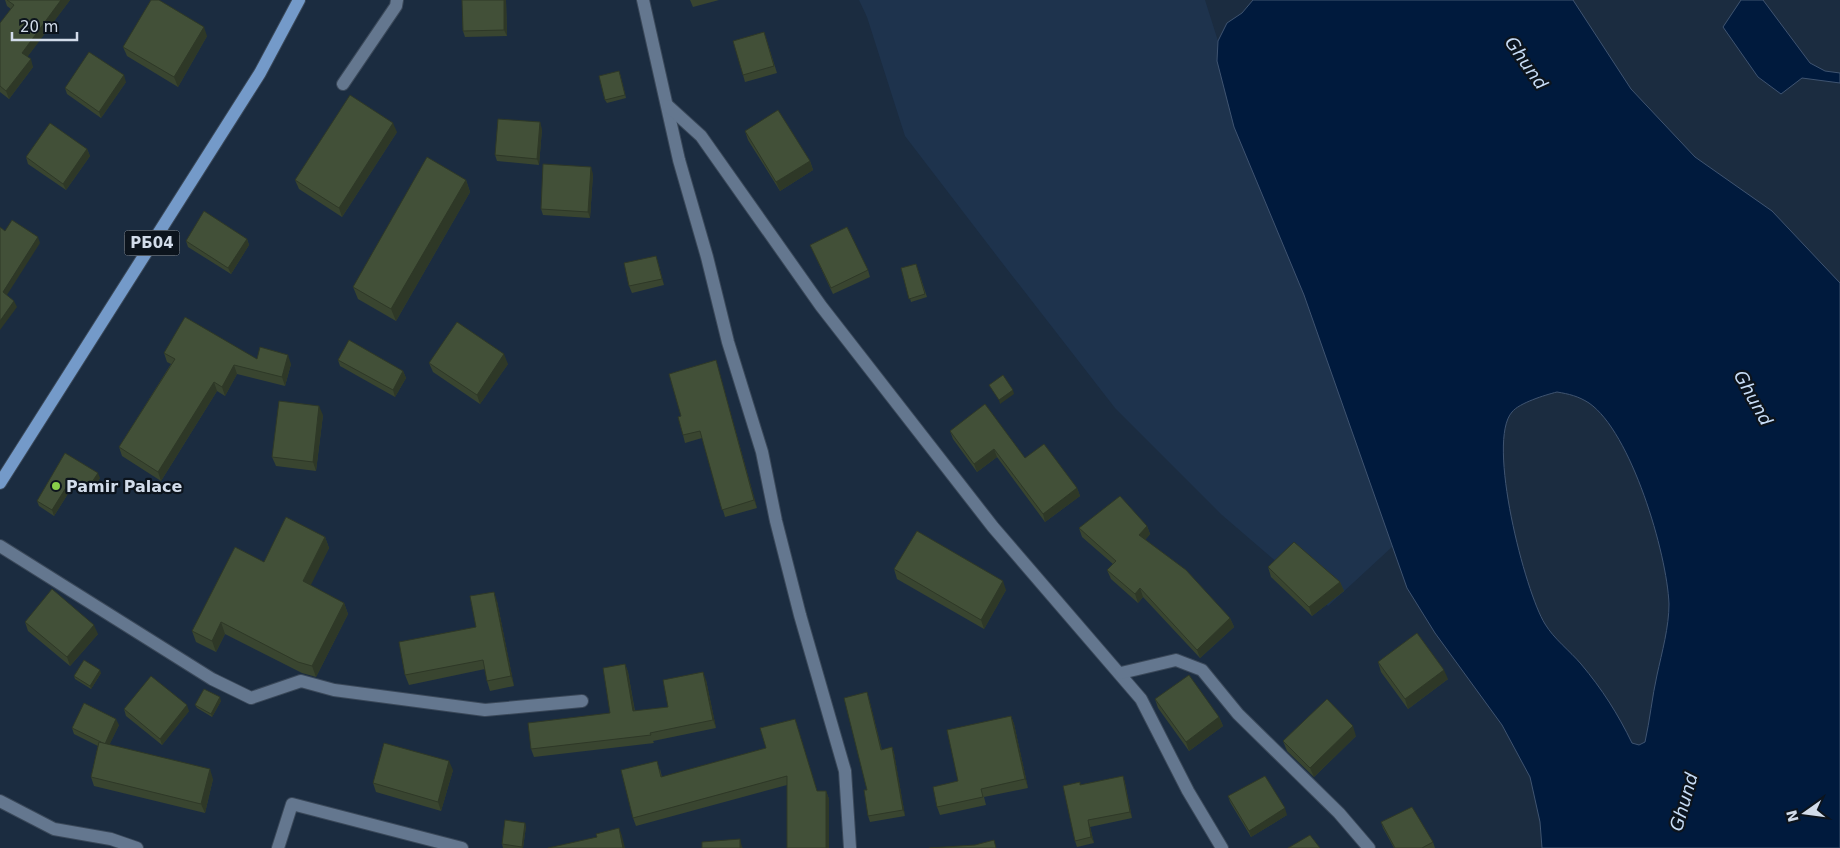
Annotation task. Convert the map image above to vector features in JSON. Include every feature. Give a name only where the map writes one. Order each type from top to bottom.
[{"type":"main road","name":"РБ04","points":[[0,483],[260,73],[299,0]]},
{"type":"street","points":[[344,84],[396,6],[397,0]]},
{"type":"street","points":[[643,0],[668,106],[678,160],[707,256],[728,342],[762,452],[776,521],[800,615],[846,771],[850,848]]},
{"type":"street","points":[[668,106],[701,136],[816,299],[993,527],[1141,699],[1188,791],[1222,848]]},
{"type":"street","points":[[0,546],[203,674],[251,698],[301,682],[334,690],[485,710],[582,701]]},
{"type":"street","points":[[1120,673],[1176,660],[1202,670],[1238,714],[1339,813],[1369,848]]},
{"type":"street","points":[[0,802],[54,829],[111,839],[137,848]]},
{"type":"street","points":[[278,848],[292,804],[462,848]]},
{"type":"shaded area","points":[[859,0],[1205,0],[1218,41],[1217,61],[1304,295],[1393,546],[1328,606],[1222,515],[1115,408],[1000,260],[905,136],[867,17]]},
{"type":"water","name":"Ghund","points":[[1253,0],[1573,0],[1631,89],[1695,157],[1772,211],[1840,283],[1840,848],[1542,848],[1540,822],[1530,777],[1502,725],[1435,633],[1407,588],[1304,295],[1234,127],[1217,61],[1218,41],[1227,23],[1242,13]],"holes":[[[1557,392],[1577,397],[1589,403],[1604,418],[1619,439],[1644,495],[1662,555],[1669,604],[1668,622],[1645,742],[1639,745],[1632,743],[1603,692],[1545,624],[1528,581],[1511,517],[1503,453],[1505,428],[1515,409],[1533,400]]]},
{"type":"water","points":[[1741,0],[1763,0],[1810,63],[1825,71],[1840,73],[1840,83],[1802,78],[1781,94],[1758,77],[1723,27]]},
{"type":"building","points":[[7,0],[61,0],[22,53],[31,59],[6,91],[0,86],[0,23],[14,5]]},
{"type":"building","points":[[151,0],[159,0],[204,27],[174,77],[123,47]]},
{"type":"building","points":[[462,0],[504,0],[504,30],[463,31]]},
{"type":"building","points":[[764,32],[774,66],[743,75],[733,41]]},
{"type":"building","points":[[89,52],[124,75],[99,112],[65,88]]},
{"type":"building","points":[[619,71],[625,95],[605,100],[599,76]]},
{"type":"building","points":[[350,95],[393,123],[339,208],[295,180]]},
{"type":"building","points":[[778,110],[810,161],[776,182],[745,131]]},
{"type":"building","points":[[498,119],[540,122],[537,159],[495,155]]},
{"type":"building","points":[[50,123],[87,149],[63,184],[26,157]]},
{"type":"building","points":[[427,157],[466,180],[391,309],[353,287]]},
{"type":"building","points":[[543,164],[591,167],[588,212],[541,209]]},
{"type":"building","points":[[204,211],[247,239],[228,268],[186,241]]},
{"type":"building","points":[[12,220],[38,237],[3,292],[14,301],[0,321],[0,227],[5,231]]},
{"type":"building","points":[[847,227],[868,270],[831,288],[810,245]]},
{"type":"building","points":[[656,256],[662,279],[629,286],[624,263]]},
{"type":"building","points":[[916,264],[925,294],[909,299],[901,268]]},
{"type":"building","points":[[185,317],[257,359],[260,347],[288,355],[282,377],[234,365],[222,387],[214,382],[158,472],[119,447],[175,359],[164,353]]},
{"type":"building","points":[[457,322],[504,354],[477,395],[429,363]]},
{"type":"building","points":[[349,340],[403,371],[393,390],[338,360]]},
{"type":"building","points":[[716,360],[754,500],[722,510],[700,431],[683,435],[678,417],[681,416],[669,374]]},
{"type":"building","points":[[1003,375],[1013,390],[999,400],[989,385]]},
{"type":"building","points":[[279,401],[319,406],[313,462],[272,457]]},
{"type":"building","points":[[985,404],[1025,458],[1044,444],[1077,488],[1043,514],[994,449],[974,464],[950,431]]},
{"type":"building","points":[[65,453],[98,473],[88,488],[72,478],[52,510],[37,501]]},
{"type":"building","points":[[1120,496],[1147,526],[1139,535],[1186,570],[1230,618],[1197,650],[1140,588],[1135,594],[1107,570],[1116,561],[1079,528]]},
{"type":"building","points":[[286,517],[325,537],[303,581],[344,603],[312,666],[298,662],[221,622],[212,641],[192,631],[235,547],[264,562]]},
{"type":"building","points":[[917,531],[1003,581],[981,620],[894,569]]},
{"type":"building","points":[[1294,542],[1340,582],[1309,607],[1268,567]]},
{"type":"building","points":[[52,589],[94,625],[67,657],[25,622]]},
{"type":"building","points":[[494,592],[511,676],[487,681],[483,660],[405,675],[399,642],[476,627],[470,596]]},
{"type":"building","points":[[1417,633],[1444,670],[1405,699],[1378,662]]},
{"type":"building","points":[[84,660],[100,670],[90,686],[74,676]]},
{"type":"building","points":[[625,664],[633,711],[668,707],[663,680],[703,672],[713,720],[650,733],[651,735],[531,749],[528,723],[610,713],[603,668]]},
{"type":"building","points":[[1189,675],[1219,717],[1186,742],[1155,699]]},
{"type":"building","points":[[151,676],[187,705],[160,739],[124,709]]},
{"type":"building","points":[[204,689],[220,697],[211,714],[195,705]]},
{"type":"building","points":[[867,692],[881,750],[892,747],[903,810],[868,816],[864,790],[867,790],[844,698]]},
{"type":"building","points":[[1327,699],[1353,726],[1310,768],[1283,741]]},
{"type":"building","points":[[84,703],[116,719],[105,744],[72,728]]},
{"type":"building","points":[[1011,716],[1025,779],[981,789],[983,797],[937,807],[933,787],[958,781],[947,730]]},
{"type":"building","points":[[795,719],[817,791],[826,791],[826,848],[787,848],[787,776],[633,818],[621,770],[657,761],[661,777],[766,748],[760,728]]},
{"type":"building","points":[[99,742],[210,769],[201,804],[91,777]]},
{"type":"building","points":[[384,743],[449,761],[438,802],[373,783]]},
{"type":"building","points":[[1123,776],[1130,812],[1088,820],[1091,837],[1075,841],[1063,786],[1080,782],[1080,785]]},
{"type":"building","points":[[1265,776],[1285,808],[1249,831],[1228,796]]},
{"type":"building","points":[[1412,807],[1433,842],[1422,848],[1395,848],[1381,822]]},
{"type":"building","points":[[505,820],[525,823],[522,847],[502,844]]},
{"type":"building","points":[[619,828],[623,848],[548,848],[597,837],[596,834]]},
{"type":"building","points":[[1310,835],[1320,848],[1288,848]]},
{"type":"building","points":[[740,839],[740,848],[702,848],[702,842]]},
{"type":"building","points":[[994,840],[996,848],[929,848],[975,845]]},
{"type":"place","name":"Pamir Palace","points":[[56,486]]}]
